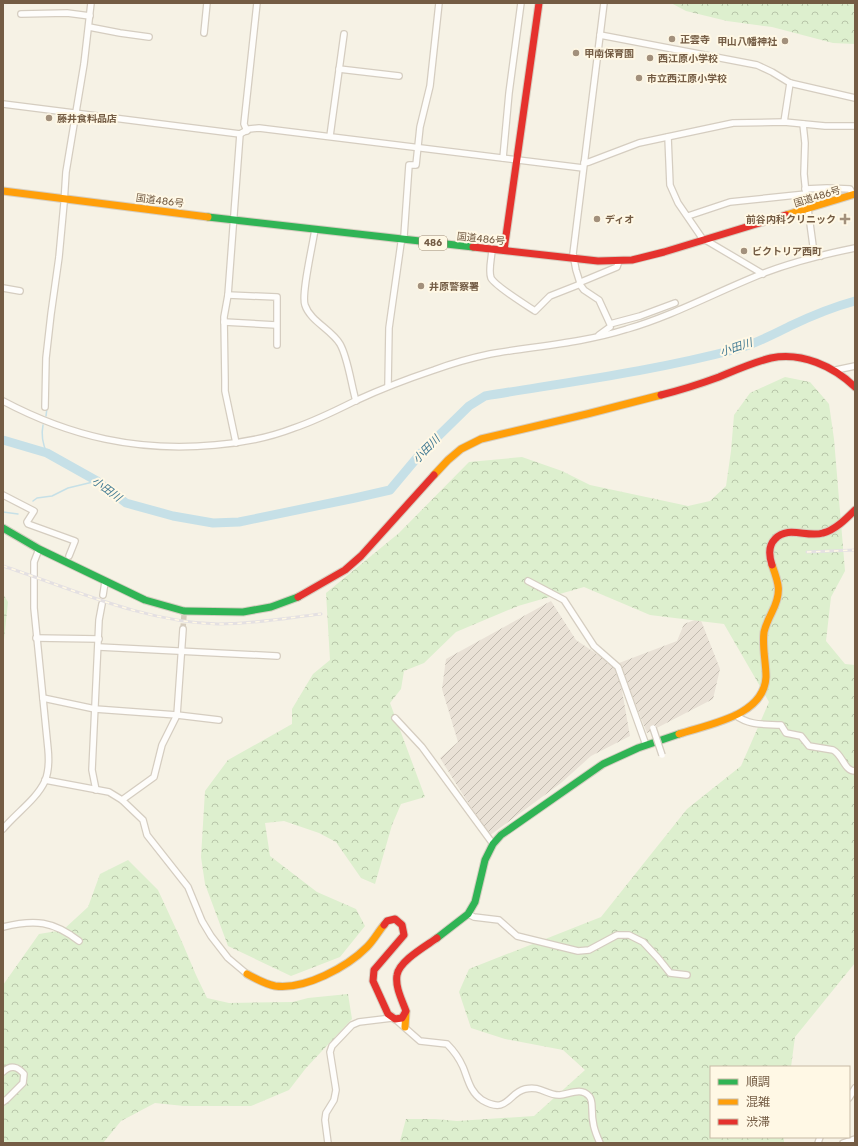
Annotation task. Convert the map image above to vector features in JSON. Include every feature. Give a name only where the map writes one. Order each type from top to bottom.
[{"type":"main road","points":[[504,250],[539,3]]},
{"type":"main road","name":"国道486号","points":[[3,191],[234,220],[574,259],[619,261],[648,256],[854,195]]},
{"type":"main road","points":[[3,528],[39,549],[104,582],[145,600],[184,613],[243,612],[264,608],[298,597],[345,570],[361,556],[448,460],[461,449],[481,439],[617,407],[688,387],[772,358],[799,357],[811,360],[836,370],[846,377],[855,387]]},
{"type":"main road","points":[[405,1028],[406,1011],[398,987],[397,975],[402,964],[468,914],[475,902],[485,860],[493,844],[501,835],[580,779],[615,757],[735,715],[757,702],[762,693],[766,680],[763,649],[764,631],[777,601],[779,588],[770,560],[769,553],[771,543],[776,537],[791,531],[803,534],[820,534],[838,525],[855,510]]},
{"type":"main road","points":[[247,974],[261,981],[277,986],[303,984],[340,968],[367,947],[387,921],[395,919],[402,925],[404,935],[374,970],[373,981],[385,1008],[394,1018],[402,1018],[406,1011]]},
{"type":"street","points":[[45,407],[46,358],[59,257],[66,172],[89,27],[91,3]]},
{"type":"street","points":[[204,33],[207,3]]},
{"type":"street","points":[[247,131],[244,124],[257,3]]},
{"type":"street","points":[[388,386],[389,328],[401,243],[404,236],[409,165],[416,165],[420,127],[430,86],[439,3]]},
{"type":"street","points":[[503,158],[509,93],[521,3]]},
{"type":"street","points":[[604,3],[573,254],[580,283],[584,290],[599,300],[610,326]]},
{"type":"street","points":[[21,14],[67,13],[90,16]]},
{"type":"street","points":[[89,27],[149,37]]},
{"type":"street","points":[[330,136],[344,34]]},
{"type":"street","points":[[600,35],[757,65],[790,83],[855,98]]},
{"type":"street","points":[[339,69],[399,76]]},
{"type":"street","points":[[784,122],[790,83]]},
{"type":"street","points":[[3,104],[240,134],[259,128],[516,160],[583,166],[589,162],[639,143],[733,123],[784,122],[825,126],[855,126]]},
{"type":"street","points":[[803,124],[806,143],[804,174],[805,191],[814,253],[821,256]]},
{"type":"street","points":[[236,443],[225,391],[224,317],[228,295],[240,134]]},
{"type":"street","points":[[668,137],[670,185],[678,203],[702,238],[763,274]]},
{"type":"street","points":[[688,216],[730,202],[827,188],[850,189],[854,195]]},
{"type":"street","points":[[315,229],[304,293],[305,306],[312,315],[336,338],[342,347],[356,401]]},
{"type":"street","points":[[3,401],[53,424],[115,442],[134,445],[178,447],[236,443],[270,436],[292,429],[322,417],[388,386],[434,370],[474,358],[580,341],[625,330],[675,312],[763,274],[821,256],[855,248]]},
{"type":"street","points":[[492,249],[490,272],[492,279],[499,286],[535,311],[550,296],[617,267],[619,261]]},
{"type":"street","points":[[3,288],[20,291]]},
{"type":"street","points":[[228,295],[277,297],[276,345]]},
{"type":"street","points":[[598,337],[610,326],[675,302]]},
{"type":"street","points":[[659,309],[675,312]]},
{"type":"street","points":[[224,322],[276,325]]},
{"type":"street","points":[[610,326],[625,330]]},
{"type":"street","points":[[836,370],[855,366]]},
{"type":"street","points":[[3,495],[34,511],[27,522],[28,524],[75,541],[76,543],[69,556]]},
{"type":"street","points":[[3,829],[33,799],[45,780],[48,768],[48,749],[36,638],[33,585],[35,559],[39,549]]},
{"type":"street","points":[[528,581],[564,600],[594,646],[618,667],[646,745]]},
{"type":"street","points":[[103,596],[104,582]]},
{"type":"street","points":[[96,790],[92,770],[99,647],[99,620],[102,604]]},
{"type":"street","points":[[122,800],[154,776],[162,745],[177,715],[183,629]]},
{"type":"street","points":[[36,638],[99,639]]},
{"type":"street","points":[[99,647],[277,656]]},
{"type":"street","points":[[43,698],[95,709],[177,715],[219,720]]},
{"type":"street","points":[[735,715],[742,720],[754,724],[781,725],[786,733],[800,736],[809,746],[834,750],[840,755],[848,770],[855,772]]},
{"type":"street","points":[[395,718],[422,747],[493,844]]},
{"type":"street","points":[[653,728],[662,755]]},
{"type":"street","points":[[45,780],[109,792],[122,800],[142,820],[147,835],[188,887],[202,921],[211,936],[228,958],[247,974]]},
{"type":"street","points":[[468,914],[474,917],[499,920],[517,936],[578,951],[589,950],[617,935],[629,935],[643,942],[670,973],[688,975]]},
{"type":"street","points":[[3,927],[22,923],[38,922],[49,924],[63,929],[79,941]]},
{"type":"street","points":[[328,1143],[325,1120],[326,1112],[334,1100],[336,1090],[330,1052],[332,1046],[352,1025],[358,1022],[394,1018],[420,1041],[447,1044],[463,1067],[475,1095],[492,1104],[501,1105],[520,1090],[532,1088],[538,1088],[554,1095],[562,1095],[577,1091],[585,1093],[590,1097],[592,1103],[594,1130],[600,1143]]},
{"type":"street","points":[[3,1072],[12,1066],[19,1068],[24,1074],[23,1083],[3,1102]]},
{"type":"street","points":[[843,1143],[855,1139]]},
{"type":"shaded area","points":[[551,601],[576,640],[618,668],[630,736],[591,756],[561,783],[489,836],[440,758],[458,742],[442,689],[446,659]]},
{"type":"shaded area","points":[[700,618],[720,669],[713,699],[647,733],[619,663],[677,641],[684,624]]},
{"type":"green space","points":[[671,3],[855,3],[855,44],[833,43],[772,27],[727,21],[686,11]]},
{"type":"green space","points":[[785,377],[810,382],[829,404],[834,439],[845,571],[831,597],[826,641],[845,664],[855,665],[855,963],[795,1037],[791,1066],[710,1066],[710,1138],[784,1138],[784,1143],[402,1143],[400,1141],[406,1119],[457,1121],[534,1116],[585,1070],[563,1050],[505,1039],[471,1028],[459,992],[469,969],[601,917],[687,809],[741,766],[769,702],[724,624],[650,615],[584,587],[518,606],[456,632],[424,663],[404,671],[401,689],[390,703],[425,797],[401,804],[392,825],[375,884],[361,878],[336,842],[319,833],[284,821],[265,823],[270,856],[317,892],[356,909],[365,926],[340,957],[291,976],[228,946],[205,884],[201,857],[205,791],[228,760],[292,724],[292,709],[313,674],[330,660],[326,593],[399,533],[469,462],[522,457],[562,471],[590,485],[688,506],[710,501],[726,486],[734,415],[750,393]]},
{"type":"green space","points":[[3,594],[8,602],[3,649]]},
{"type":"green space","points":[[128,860],[158,890],[207,998],[229,1003],[293,1002],[308,998],[348,994],[352,1019],[306,1068],[289,1090],[251,1106],[184,1106],[155,1103],[121,1121],[103,1143],[3,1143],[3,985],[39,934],[63,930],[88,907],[100,874]]},
{"type":"waterway","name":"小田川","points":[[3,440],[47,453],[97,481],[126,503],[173,516],[213,523],[239,522],[390,490],[421,453],[469,406],[485,396],[643,370],[706,357],[744,347],[814,315],[855,301]]},
{"type":"waterway","points":[[46,416],[47,408]]},
{"type":"waterway","points":[[43,425],[42,439],[47,453]]},
{"type":"waterway","points":[[33,501],[37,498],[52,496],[68,488],[97,481]]},
{"type":"waterway","points":[[3,512],[18,514]]},
{"type":"tunnel","points":[[183,629],[184,615]]},
{"type":"railway","points":[[807,552],[855,550]]},
{"type":"railway","points":[[3,566],[135,611],[190,622],[218,624],[244,623],[321,614]]},
{"type":"traffic: fast","points":[[208,217],[473,247]]},
{"type":"traffic: fast","points":[[3,528],[39,549],[145,600],[184,611],[243,612],[271,607],[298,597]]},
{"type":"traffic: fast","points":[[437,938],[468,914],[475,902],[485,860],[493,844],[501,835],[603,764],[638,748],[679,734]]},
{"type":"traffic: slow","points":[[3,191],[208,217]]},
{"type":"traffic: slow","points":[[786,215],[855,194]]},
{"type":"traffic: slow","points":[[434,475],[461,449],[481,439],[661,395]]},
{"type":"traffic: slow","points":[[679,734],[719,722],[746,710],[756,701],[763,690],[766,677],[763,643],[764,632],[775,605],[778,593],[778,583],[772,565]]},
{"type":"traffic: slow","points":[[247,974],[264,983],[275,986],[287,986],[312,981],[325,976],[359,955],[384,925]]},
{"type":"traffic: slow","points":[[405,1027],[406,1012]]},
{"type":"traffic: jam","points":[[504,250],[539,3]]},
{"type":"traffic: jam","points":[[473,247],[598,261],[632,260],[664,252],[786,215]]},
{"type":"traffic: jam","points":[[661,395],[705,382],[745,366],[771,358],[783,357],[794,357],[816,362],[837,373],[855,387]]},
{"type":"traffic: jam","points":[[298,597],[345,570],[361,556],[434,475]]},
{"type":"traffic: jam","points":[[772,565],[770,548],[775,539],[780,535],[792,532],[811,534],[827,532],[840,524],[855,510]]},
{"type":"traffic: jam","points":[[384,925],[387,921],[395,919],[402,925],[404,935],[374,970],[373,981],[388,1014],[395,1019],[402,1018],[406,1011],[397,984],[397,975],[399,970],[408,959],[437,938]]},
{"type":"place","name":"正雲寺","points":[[672,39]]},
{"type":"place","name":"甲山八幡神社","points":[[785,41]]},
{"type":"place","name":"甲南保育園","points":[[576,53]]},
{"type":"place","name":"西江原小学校","points":[[650,58]]},
{"type":"place","name":"市立西江原小学校","points":[[639,78]]},
{"type":"place","name":"藤井食料品店","points":[[49,118]]},
{"type":"place","name":"ディオ","points":[[597,219]]},
{"type":"place","name":"前谷内科クリニック","points":[[845,219]]},
{"type":"place","name":"ビクトリア西町","points":[[744,251]]},
{"type":"place","name":"井原警察署","points":[[421,286]]}]
